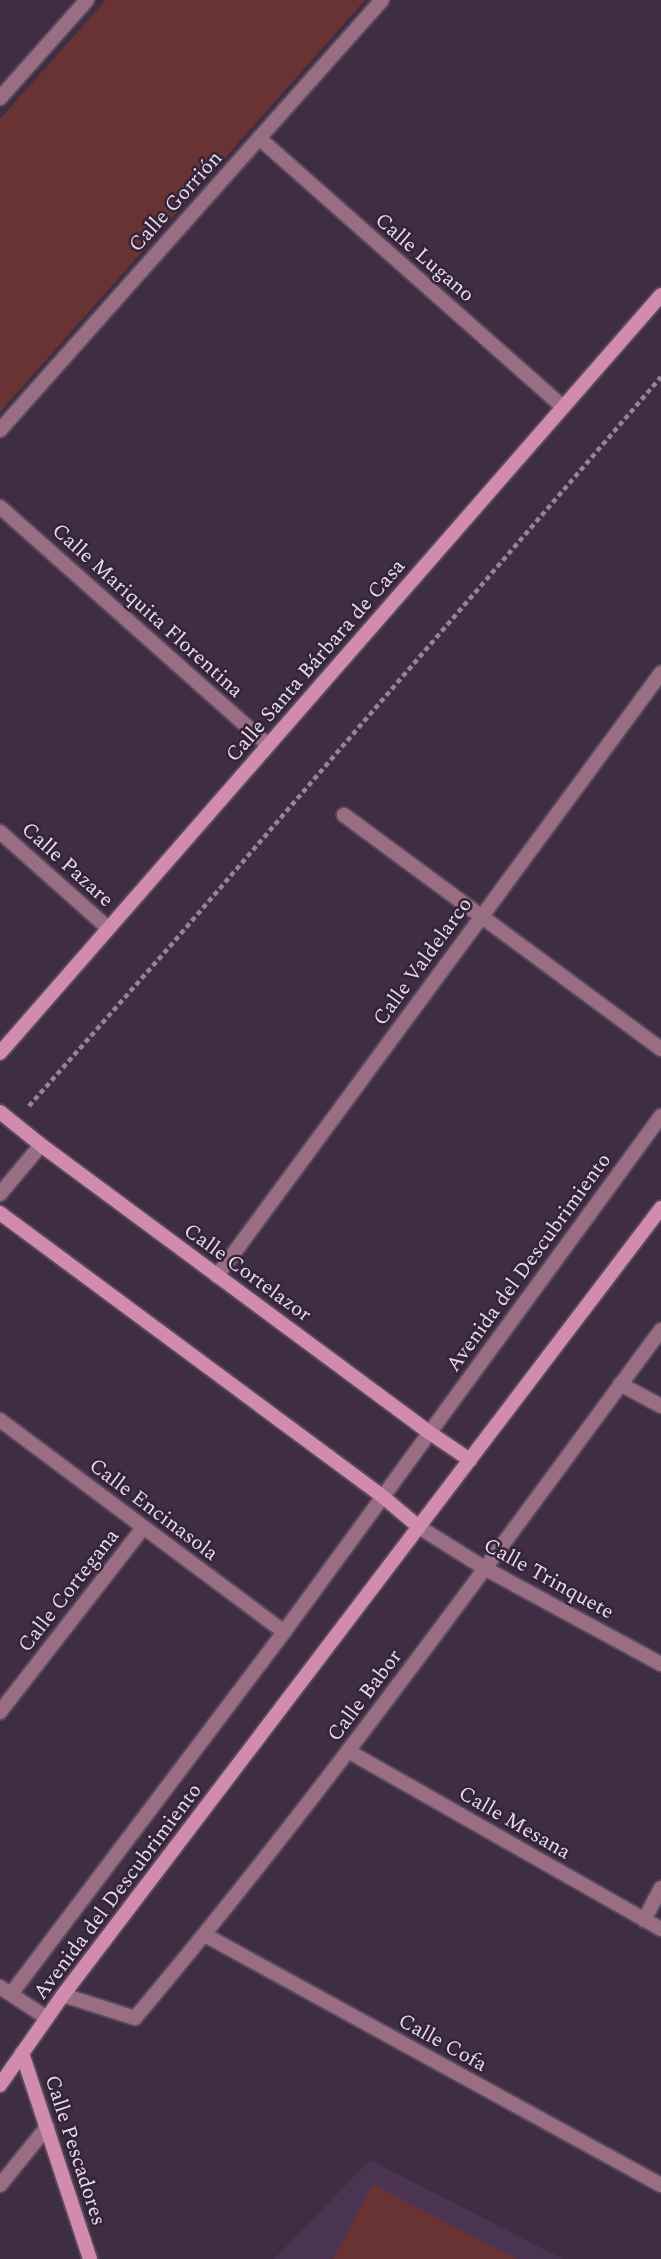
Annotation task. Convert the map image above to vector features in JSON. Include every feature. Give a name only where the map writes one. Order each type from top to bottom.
[{"type":"street","points":[[0,98],[87,0]]},
{"type":"street","name":"Calle Gorrión","points":[[0,430],[382,0]]},
{"type":"street","name":"Calle Lugano","points":[[259,138],[563,407]]},
{"type":"street","name":"Calle Santa Bárbara de Casa","points":[[0,1053],[661,295]]},
{"type":"street","name":"Calle Mariquita Florentina","points":[[0,507],[268,745]]},
{"type":"street","name":"Calle Valdelarco","points":[[218,1276],[661,673]]},
{"type":"street","points":[[344,815],[661,1049]]},
{"type":"street","name":"Calle Pazare","points":[[0,832],[108,928]]},
{"type":"street","name":"Calle Cortelazor","points":[[0,1112],[430,1433]]},
{"type":"street","name":"Avenida del Descubrimiento","points":[[661,1116],[284,1632],[5,1991],[47,2018],[661,1208]]},
{"type":"street","points":[[0,1194],[41,1145]]},
{"type":"street","points":[[0,1213],[383,1496],[419,1527]]},
{"type":"street","name":"Calle Babor","points":[[63,1995],[135,2018],[205,1935],[348,1751],[486,1569],[661,1330]]},
{"type":"street","points":[[620,1384],[661,1406]]},
{"type":"street","name":"Calle Encinasola","points":[[0,1420],[284,1632]]},
{"type":"street","points":[[430,1433],[470,1460]]},
{"type":"street","name":"Calle Trinquete","points":[[419,1527],[486,1569],[661,1664]]},
{"type":"street","name":"Calle Cortegana","points":[[0,1710],[144,1528]]},
{"type":"street","name":"Calle Mesana","points":[[348,1751],[661,1929]]},
{"type":"street","points":[[644,1920],[661,1888]]},
{"type":"street","name":"Calle Cofa","points":[[205,1935],[661,2185]]},
{"type":"street","points":[[0,2085],[47,2018]]},
{"type":"street","name":"Calle Pescadores","points":[[22,2053],[90,2259]]},
{"type":"street","points":[[0,2185],[47,2127]]},
{"type":"path","points":[[14,1123],[661,377]]},
{"type":"shaded area","points":[[106,0],[365,0],[0,412],[0,119]]},
{"type":"shaded area","points":[[370,2160],[563,2259],[274,2259]]},
{"type":"shaded area","points":[[373,2184],[516,2259],[333,2259]]}]
